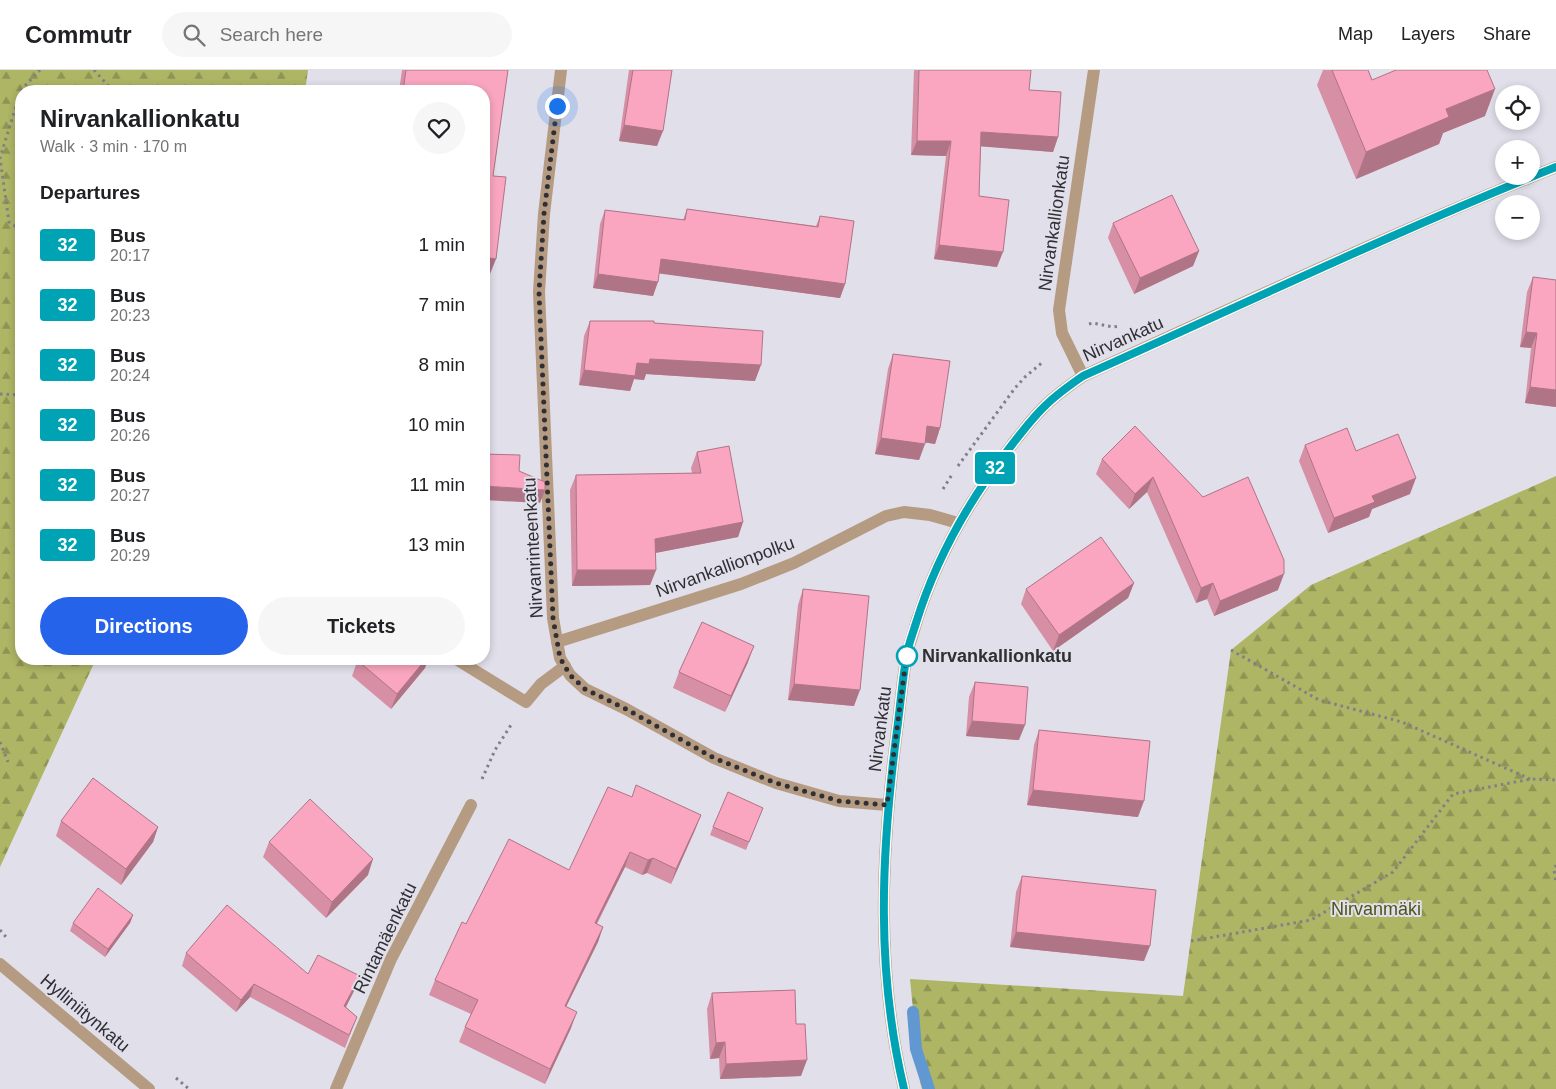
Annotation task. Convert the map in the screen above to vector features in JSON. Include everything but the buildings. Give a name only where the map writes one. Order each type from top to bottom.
[{"type":"street","name":"Nirvanrinteenkatu","points":[[562,70],[544,214],[539,292],[553,618],[560,658],[570,675],[585,689],[626,709],[720,761],[776,783],[839,801],[887,805]]},
{"type":"street","name":"Nirvankallionkatu","points":[[1083,376],[1062,334],[1060,310],[1094,70]]},
{"type":"street","name":"Nirvankatu","points":[[904,1089],[890,1020],[885,978],[883,885],[887,805],[907,652],[922,604],[941,557],[958,524],[982,485],[1032,419],[1061,391],[1083,376],[1482,196],[1556,167]]},
{"type":"street","name":"Nirvankallionpolku","points":[[557,642],[741,584],[794,564],[886,516],[904,512],[930,515],[958,524]]},
{"type":"street","points":[[466,665],[526,702],[546,679],[565,666]]},
{"type":"street","name":"Rintamäenkatu","points":[[336,1089],[390,959],[472,805]]},
{"type":"street","name":"Hylliniitynkatu","points":[[0,964],[149,1089]]},
{"type":"path","points":[[26,85],[40,70]]},
{"type":"path","points":[[94,70],[107,85]]},
{"type":"path","points":[[15,109],[0,158],[9,222],[15,226]]},
{"type":"path","points":[[930,515],[939,494],[969,450],[1025,377],[1087,325],[1092,323],[1113,327],[1121,326]]},
{"type":"path","points":[[0,394],[15,395]]},
{"type":"path","points":[[1231,650],[1319,700],[1402,722],[1531,779]]},
{"type":"path","points":[[472,805],[495,750],[526,702]]},
{"type":"path","points":[[0,742],[8,762]]},
{"type":"path","points":[[1191,941],[1311,920],[1393,872],[1453,794],[1531,779],[1556,780]]},
{"type":"path","points":[[1556,865],[1554,870],[1556,882]]},
{"type":"green space","points":[[0,70],[308,70],[306,85],[15,85],[15,665],[93,665],[0,867]]},
{"type":"green space","name":"Nirvanmäki","points":[[1556,476],[1556,1089],[922,1089],[910,979],[1183,996],[1231,650],[1311,585]]},
{"type":"waterway","points":[[913,1012],[916,1049],[929,1089]]},
{"type":"bus line","name":"32","points":[[904,1089],[898,1068],[885,978],[882,924],[887,805],[907,652],[922,604],[941,557],[958,524],[982,485],[1032,419],[1061,391],[1083,376],[1414,226],[1482,196],[1556,167]]},
{"type":"place","name":"Nirvankallionkatu","points":[[907,656]]},
{"type":"route","points":[[557,106],[544,214],[539,292],[553,618],[560,658],[570,675],[585,689],[626,709],[714,758],[733,766],[776,783],[839,801],[887,805],[907,652],[907,656]]}]
